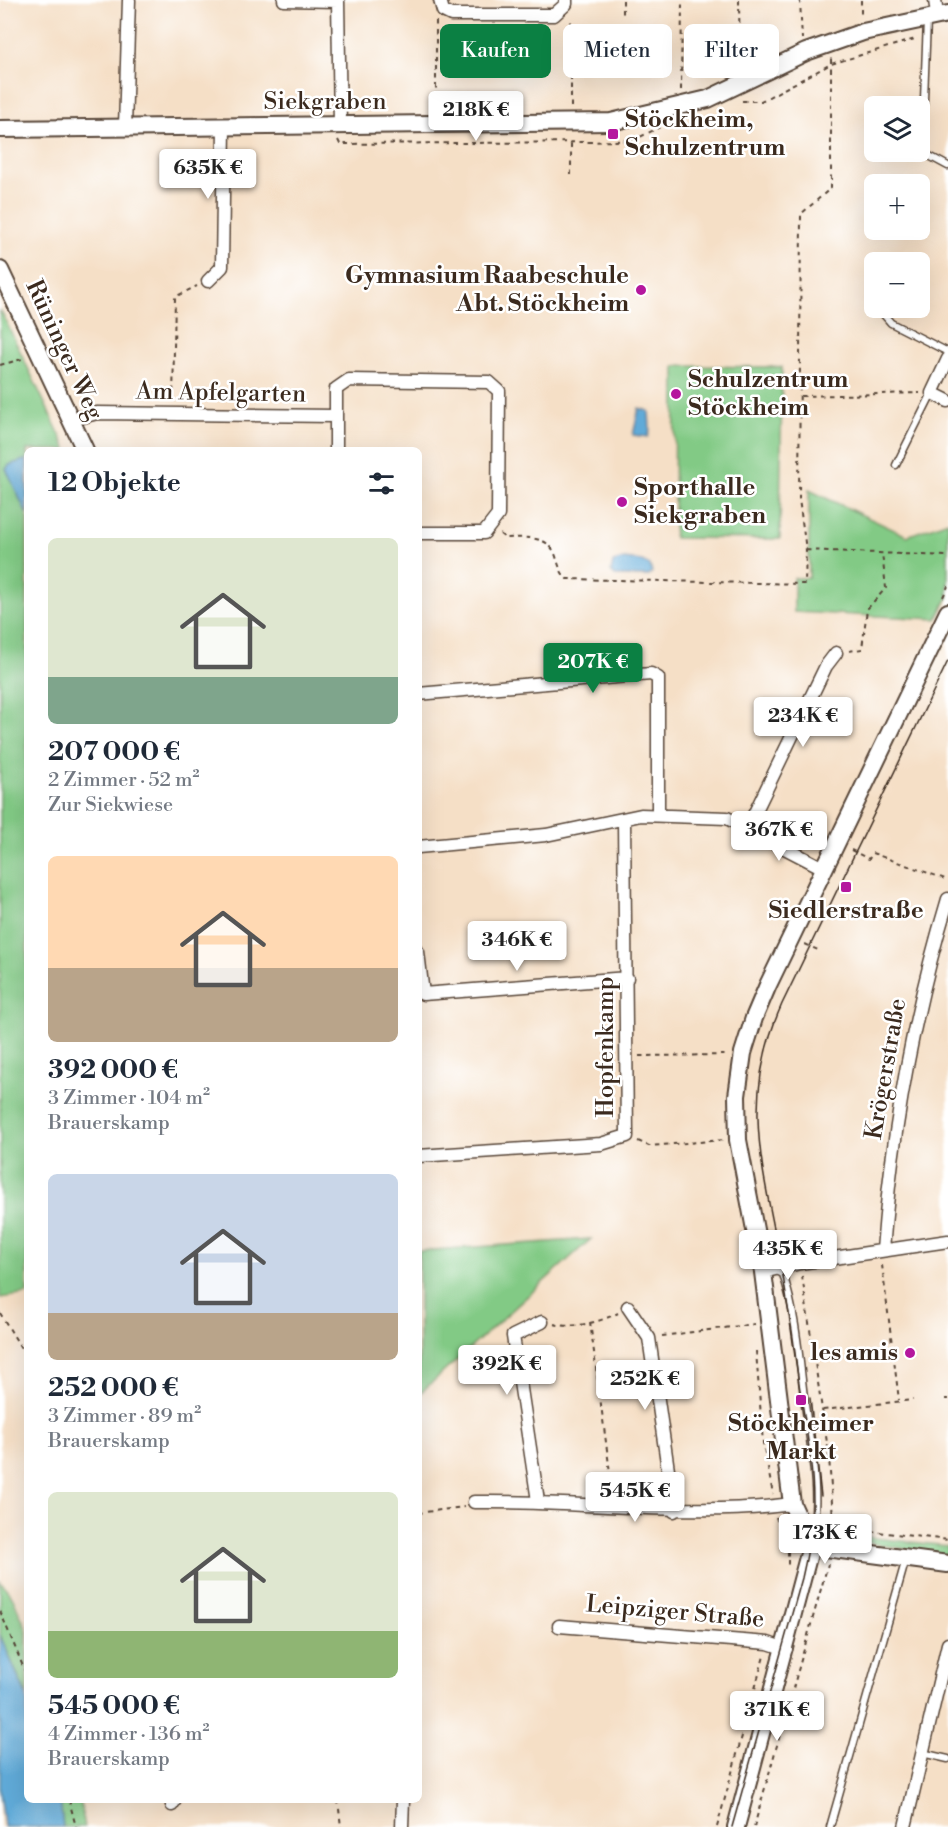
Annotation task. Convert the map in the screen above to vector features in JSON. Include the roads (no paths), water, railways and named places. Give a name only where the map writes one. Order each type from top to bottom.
[{"type":"street","points":[[125,128],[129,0]]},
{"type":"street","points":[[284,0],[338,0],[340,125]]},
{"type":"street","points":[[441,6],[451,15],[554,15],[564,5]]},
{"type":"street","name":"Siekgraben","points":[[0,129],[611,122],[708,99],[831,42],[937,12]]},
{"type":"street","points":[[208,281],[222,267],[224,126]]},
{"type":"street","name":"Rüninger Weg","points":[[0,270],[84,447]]},
{"type":"street","points":[[948,359],[932,393],[948,401]]},
{"type":"street","name":"Am Apfelgarten","points":[[336,447],[336,389],[349,380],[489,382],[499,391],[498,515],[491,527],[484,533],[422,533]]},
{"type":"street","name":"Am Apfelgarten","points":[[71,420],[97,413],[335,416]]},
{"type":"street","points":[[943,609],[825,869],[761,1001],[743,1053],[737,1096],[738,1140],[767,1270],[792,1504],[811,1546],[948,1564]]},
{"type":"street","points":[[747,829],[826,666],[836,653]]},
{"type":"street","points":[[422,694],[651,674],[658,678],[658,814]]},
{"type":"street","points":[[422,847],[546,835],[658,814],[727,818],[825,869]]},
{"type":"street","name":"Hopfenkamp","points":[[422,1156],[601,1144],[627,1137],[624,819]]},
{"type":"street","name":"Krögerstraße","points":[[883,1250],[902,1083],[921,990],[948,899]]},
{"type":"street","points":[[422,986],[423,994],[627,978]]},
{"type":"street","points":[[767,1270],[948,1241]]},
{"type":"street","points":[[628,1307],[649,1338],[674,1510]]},
{"type":"street","points":[[538,1501],[513,1336],[542,1322]]},
{"type":"street","points":[[474,1502],[538,1501],[674,1510],[792,1504]]},
{"type":"street","name":"Leipziger Straße","points":[[736,1827],[786,1648],[811,1546]]},
{"type":"street","name":"Leipziger Straße","points":[[559,1626],[768,1643],[786,1648]]},
{"type":"street","points":[[905,1827],[948,1644]]},
{"type":"street","points":[[402,1827],[403,1803]]},
{"type":"lane","points":[[937,12],[922,152],[948,166]]},
{"type":"lane","points":[[887,318],[891,323],[948,352]]},
{"type":"lane","points":[[896,465],[932,393]]},
{"type":"lane","points":[[767,1270],[783,1274],[791,1302],[815,1474],[817,1500],[811,1546]]},
{"type":"lane","points":[[830,1827],[906,1558]]},
{"type":"lane","points":[[922,1753],[948,1759]]},
{"type":"water","points":[[639,408],[649,411],[648,437],[633,435]]},
{"type":"water","points":[[24,460],[24,508],[6,469],[9,465]]},
{"type":"water","points":[[624,559],[642,561],[650,565],[652,572],[649,576],[615,576],[611,572],[613,562]]},
{"type":"water","points":[[0,1635],[24,1690],[24,1803],[60,1803],[63,1827],[4,1827],[0,1791]]},
{"type":"tram line","points":[[732,1827],[802,1578],[813,1511],[813,1485],[807,1435],[761,1155],[758,1097],[762,1067],[782,1004],[948,661]]},
{"type":"tram line","points":[[810,1398],[821,1496]]},
{"type":"place","name":"Stöckheim, Schulzentrum","points":[[613,134]]},
{"type":"place","name":"Gymnasium Raabeschule Abt. Stöckheim","points":[[641,290]]},
{"type":"place","name":"Schulzentrum Stöckheim","points":[[676,394]]},
{"type":"place","name":"Sporthalle Siekgraben","points":[[622,502]]},
{"type":"place","name":"Siedlerstraße","points":[[846,887]]},
{"type":"place","name":"les amis","points":[[910,1353]]},
{"type":"place","name":"Stöckheimer Markt","points":[[801,1400]]}]
